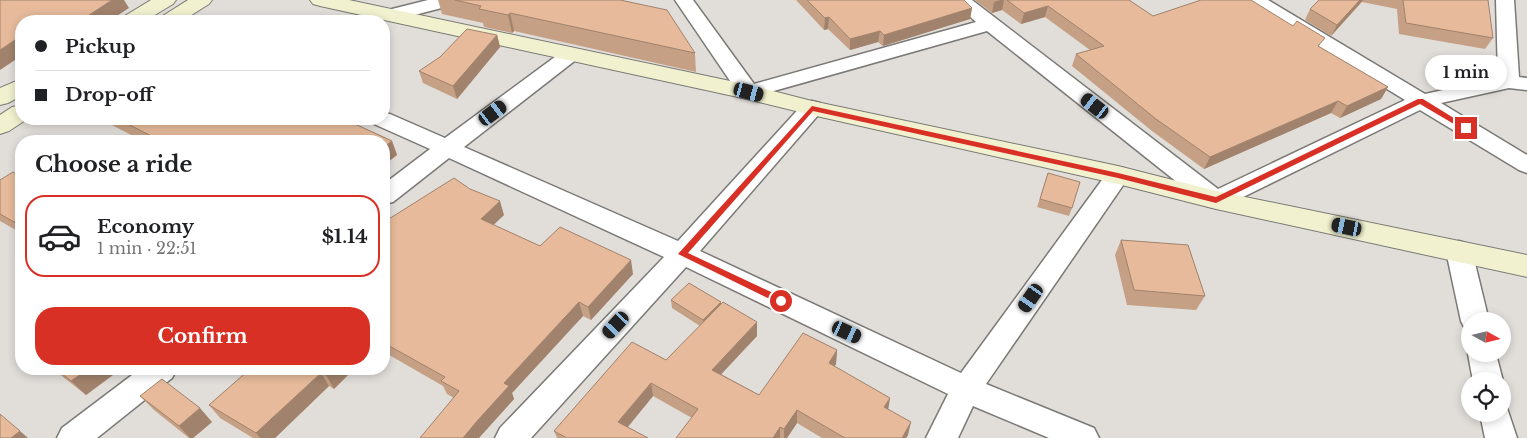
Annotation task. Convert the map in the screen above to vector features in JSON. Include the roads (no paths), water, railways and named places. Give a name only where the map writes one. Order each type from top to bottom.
[{"type":"main road","points":[[140,15],[166,0]]},
{"type":"main road","points":[[178,15],[202,0]]},
{"type":"main road","points":[[320,0],[396,10],[570,55],[749,92],[812,108],[1118,175],[1216,200],[1527,266]]},
{"type":"main road","points":[[0,98],[15,89]]},
{"type":"main road","points":[[0,126],[15,116]]},
{"type":"street","points":[[396,10],[450,0]]},
{"type":"street","points":[[684,0],[749,92],[990,24]]},
{"type":"street","points":[[961,0],[1216,200],[1421,101],[1518,83],[1505,0]]},
{"type":"street","points":[[1255,0],[1527,165]]},
{"type":"street","points":[[390,191],[570,55]]},
{"type":"street","points":[[511,438],[682,254],[812,108]]},
{"type":"street","points":[[390,122],[682,254],[966,389],[1083,438]]},
{"type":"street","points":[[942,438],[966,389],[1118,175]]},
{"type":"street","points":[[1460,251],[1473,312]]},
{"type":"street","points":[[73,438],[154,375]]},
{"type":"street","points":[[1497,422],[1501,438]]}]
